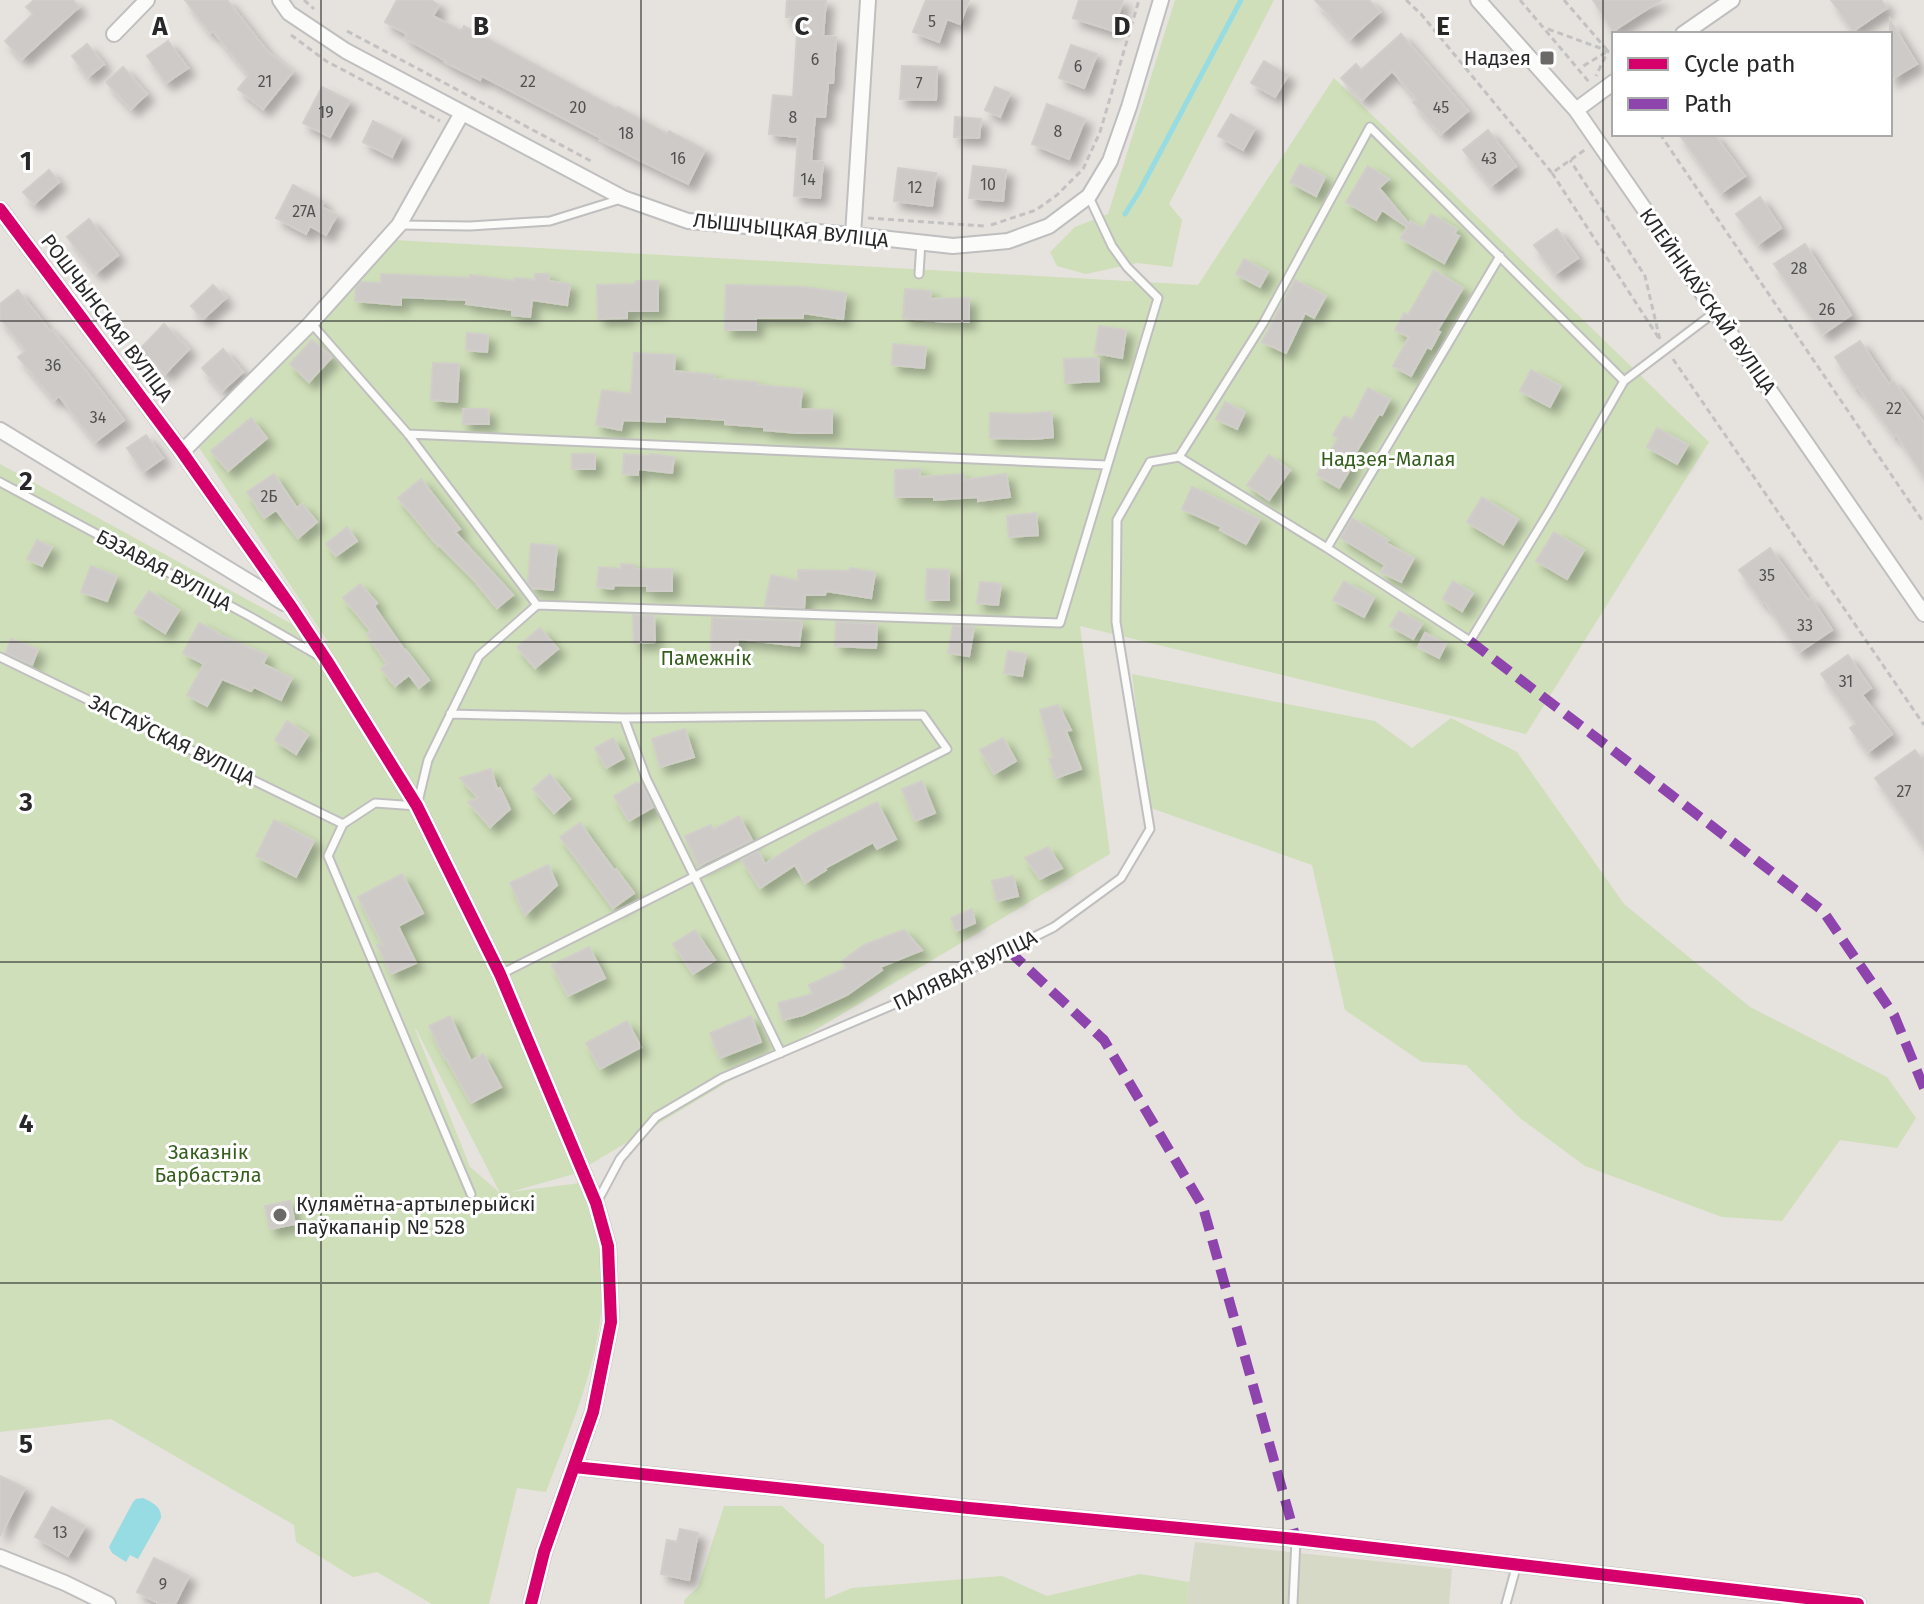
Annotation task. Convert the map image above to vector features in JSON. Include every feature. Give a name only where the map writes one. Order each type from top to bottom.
[{"type":"street","points":[[114,34],[147,0]]},
{"type":"street","name":"ЛЫШЧЫЦКАЯ ВУЛІЦА","points":[[280,0],[289,13],[346,51],[623,198],[688,221],[953,246],[1008,241],[1049,226],[1089,196],[1110,161],[1161,0]]},
{"type":"street","points":[[853,235],[868,0]]},
{"type":"street","name":"КЛЕЙНІКАЎСКАЙ ВУЛІЦА","points":[[1478,0],[1576,110],[1924,614]]},
{"type":"street","points":[[1686,32],[1732,0]]},
{"type":"street","points":[[1576,110],[1612,83]]},
{"type":"street","points":[[182,452],[311,323],[399,225],[462,113]]},
{"type":"street","name":"РОШЧЫНСКАЯ ВУЛІЦА","points":[[0,209],[182,452],[327,661],[417,806],[500,974],[596,1203],[608,1246],[611,1322],[593,1412],[574,1467]]},
{"type":"street","points":[[0,430],[292,608]]},
{"type":"street","points":[[531,1604],[544,1552],[574,1467],[1296,1539],[1858,1604]]},
{"type":"street","points":[[0,1557],[108,1604]]},
{"type":"lane","points":[[1624,381],[1370,127],[1264,322],[1179,457],[1470,641],[1624,381],[1716,311]]},
{"type":"lane","points":[[471,1194],[328,856],[343,824],[375,803],[417,806],[428,760],[479,656],[537,605],[1060,623],[1158,298],[1127,267],[1112,246],[1089,196]]},
{"type":"lane","points":[[399,225],[470,226],[550,221],[623,198]]},
{"type":"lane","points":[[919,274],[921,242]]},
{"type":"lane","points":[[1327,548],[1500,256]]},
{"type":"lane","points":[[311,323],[408,434],[537,605]]},
{"type":"lane","points":[[408,434],[1106,465]]},
{"type":"lane","name":"ПАЛЯВАЯ ВУЛІЦА","points":[[596,1203],[620,1159],[656,1117],[722,1078],[944,983],[996,957],[1054,927],[1121,878],[1150,829],[1116,622],[1117,520],[1150,462],[1179,457]]},
{"type":"lane","name":"БЭЗАВАЯ ВУЛІЦА","points":[[0,482],[327,661]]},
{"type":"lane","name":"ЗАСТАЎСКАЯ ВУЛІЦА","points":[[0,657],[343,824]]},
{"type":"lane","points":[[450,714],[624,718],[923,715],[947,749],[500,974]]},
{"type":"lane","points":[[624,718],[646,778],[781,1053]]},
{"type":"lane","points":[[1293,1604],[1296,1539]]},
{"type":"lane","points":[[1506,1604],[1517,1564]]},
{"type":"path","points":[[304,0],[315,10]]},
{"type":"path","points":[[855,218],[988,226],[1036,210],[1057,195],[1083,169],[1100,132],[1139,0]]},
{"type":"path","points":[[1406,0],[1421,14],[1552,173],[1660,340],[1924,725]]},
{"type":"path","points":[[1520,0],[1591,85],[1608,51]]},
{"type":"path","points":[[1564,0],[1608,51]]},
{"type":"path","points":[[339,27],[591,162]]},
{"type":"path","points":[[1544,28],[1608,51]]},
{"type":"path","points":[[1578,69],[1608,51]]},
{"type":"path","points":[[1661,136],[1924,523]]},
{"type":"path","points":[[1552,173],[1597,140]]},
{"type":"path","points":[[1570,160],[1645,276],[1660,340]]},
{"type":"green space","points":[[1175,0],[1274,0],[1169,204],[1182,220],[1172,267],[1137,263],[1086,274],[1057,266],[1050,252],[1075,227],[1108,214]]},
{"type":"green space","points":[[1334,78],[1709,442],[1526,734],[1080,626],[1110,854],[574,1174],[510,1192],[580,1183],[599,1250],[602,1290],[595,1349],[578,1407],[546,1492],[517,1488],[489,1604],[432,1604],[377,1572],[353,1577],[296,1542],[294,1525],[111,1419],[0,1432],[0,464],[330,645],[196,443],[395,240],[1198,285]],"holes":[[[416,1029],[500,1193],[470,1167]]]},
{"type":"green space","points":[[1132,674],[1375,721],[1412,748],[1451,718],[1517,752],[1624,904],[1750,1007],[1887,1077],[1916,1118],[1897,1148],[1840,1140],[1782,1221],[1722,1217],[1585,1166],[1520,1118],[1466,1065],[1422,1062],[1345,1010],[1312,865],[1148,807]]},
{"type":"green space","points":[[724,1506],[782,1506],[824,1545],[825,1599],[852,1588],[1002,1576],[1047,1596],[1140,1574],[1189,1582],[1186,1604],[684,1604],[685,1599],[698,1587]]},
{"type":"green space","points":[[1195,1542],[1452,1569],[1449,1604],[1186,1604]]},
{"type":"water","points":[[143,1498],[158,1508],[161,1518],[138,1559],[130,1555],[126,1562],[112,1553],[109,1547],[133,1502]]},
{"type":"building","points":[[34,0],[73,0],[79,7],[22,59],[5,41],[33,14],[26,7]]},
{"type":"building","points":[[185,0],[227,0],[268,52],[293,72],[263,109],[238,89],[249,75],[213,31],[210,33]]},
{"type":"building","points":[[397,0],[431,0],[439,5],[433,16],[461,31],[464,26],[617,109],[705,150],[688,184],[482,76],[480,80],[445,62],[405,38],[407,34],[385,22]]},
{"type":"building","points":[[787,0],[826,0],[823,36],[836,37],[833,83],[828,83],[825,117],[815,116],[811,161],[823,162],[820,198],[794,196],[798,137],[769,134],[773,95],[793,97],[798,18],[786,17]]},
{"type":"building","points":[[926,0],[969,0],[960,24],[947,19],[939,42],[913,32]]},
{"type":"building","points":[[1079,0],[1123,0],[1113,31],[1073,18]]},
{"type":"building","points":[[1315,0],[1369,0],[1380,12],[1350,39]]},
{"type":"building","points":[[1593,0],[1661,0],[1613,31]]},
{"type":"building","points":[[1831,0],[1881,0],[1887,8],[1853,31]]},
{"type":"building","points":[[1890,20],[1917,64],[1892,79],[1892,32]]},
{"type":"building","points":[[1401,34],[1468,111],[1441,134],[1413,102],[1417,99],[1392,71],[1362,100],[1341,78],[1356,64],[1361,70]]},
{"type":"building","points":[[168,41],[188,68],[166,83],[147,56]]},
{"type":"building","points":[[87,44],[104,64],[88,77],[72,56]]},
{"type":"building","points":[[1071,45],[1097,54],[1084,88],[1059,78]]},
{"type":"building","points":[[1264,61],[1288,75],[1275,97],[1251,83]]},
{"type":"building","points":[[902,66],[937,67],[936,100],[900,99]]},
{"type":"building","points":[[123,67],[147,94],[131,109],[106,82]]},
{"type":"building","points":[[322,87],[350,101],[330,137],[303,123]]},
{"type":"building","points":[[995,87],[1010,93],[1000,117],[985,110]]},
{"type":"building","points":[[1047,104],[1085,119],[1069,159],[1032,144]]},
{"type":"building","points":[[1231,114],[1255,128],[1243,150],[1218,136]]},
{"type":"building","points":[[955,117],[981,119],[979,138],[954,137]]},
{"type":"building","points":[[373,121],[402,136],[392,157],[363,142]]},
{"type":"building","points":[[1488,130],[1516,166],[1491,186],[1463,150]]},
{"type":"building","points":[[1680,136],[1715,136],[1745,176],[1721,193]]},
{"type":"building","points":[[1300,164],[1325,177],[1316,196],[1290,182]]},
{"type":"building","points":[[973,166],[1006,170],[1003,201],[969,198]]},
{"type":"building","points":[[1368,166],[1389,179],[1379,188],[1409,224],[1410,221],[1423,228],[1431,214],[1457,229],[1454,234],[1459,236],[1444,263],[1401,238],[1407,227],[1382,210],[1376,220],[1346,202]]},
{"type":"building","points":[[898,168],[936,173],[932,206],[894,201]]},
{"type":"building","points":[[49,170],[59,182],[34,204],[23,192]]},
{"type":"building","points":[[293,185],[324,202],[321,207],[337,215],[326,235],[310,226],[306,234],[276,218]]},
{"type":"building","points":[[1760,197],[1781,228],[1758,244],[1736,214]]},
{"type":"building","points":[[89,219],[118,255],[96,273],[67,237]]},
{"type":"building","points":[[1557,229],[1578,258],[1555,274],[1534,245]]},
{"type":"building","points":[[1805,244],[1851,315],[1823,334],[1774,264]]},
{"type":"building","points":[[1244,259],[1268,272],[1260,287],[1236,274]]},
{"type":"building","points":[[1434,270],[1463,288],[1437,331],[1440,332],[1431,349],[1427,347],[1411,376],[1393,366],[1409,337],[1395,330],[1404,313],[1408,315]]},
{"type":"building","points":[[381,274],[470,278],[470,275],[514,281],[515,278],[535,280],[535,274],[549,274],[549,281],[570,284],[567,305],[532,300],[530,317],[512,315],[512,310],[466,304],[467,300],[401,297],[401,305],[355,301],[356,288],[361,282],[381,283]]},
{"type":"building","points":[[1295,280],[1326,296],[1314,318],[1305,313],[1286,353],[1262,342]]},
{"type":"building","points":[[636,281],[658,281],[658,311],[627,311],[627,318],[598,319],[597,285],[635,284]]},
{"type":"building","points":[[213,285],[226,298],[203,319],[191,306]]},
{"type":"building","points":[[726,285],[804,287],[846,293],[843,319],[803,313],[803,318],[756,318],[756,330],[725,330]]},
{"type":"building","points":[[905,289],[931,291],[930,299],[969,298],[969,322],[903,318]]},
{"type":"building","points":[[18,290],[124,420],[95,442],[59,396],[54,400],[18,357],[26,351],[0,318],[0,304]]},
{"type":"building","points":[[164,324],[189,349],[165,374],[140,349]]},
{"type":"building","points":[[1099,326],[1126,330],[1122,358],[1095,353]]},
{"type":"building","points":[[467,333],[488,335],[487,352],[466,350]]},
{"type":"building","points":[[312,340],[332,357],[309,382],[290,364]]},
{"type":"building","points":[[1860,341],[1889,384],[1893,381],[1924,423],[1924,477],[1896,434],[1894,436],[1857,386],[1855,388],[1835,357]]},
{"type":"building","points":[[893,344],[926,347],[924,368],[892,365]]},
{"type":"building","points":[[223,349],[243,372],[222,391],[202,368]]},
{"type":"building","points":[[634,353],[675,355],[674,371],[802,389],[800,409],[832,410],[832,433],[764,430],[764,427],[725,424],[725,420],[665,416],[665,422],[623,420],[621,430],[596,425],[602,390],[631,394]]},
{"type":"building","points":[[1098,358],[1099,381],[1065,383],[1064,359]]},
{"type":"building","points":[[433,363],[459,364],[457,402],[431,400]]},
{"type":"building","points":[[1531,370],[1561,386],[1550,407],[1520,391]]},
{"type":"building","points":[[1368,388],[1390,399],[1349,464],[1352,466],[1339,488],[1317,475],[1338,438],[1333,435],[1344,416],[1352,420]]},
{"type":"building","points":[[1225,402],[1245,412],[1237,429],[1216,419]]},
{"type":"building","points":[[463,409],[488,409],[489,424],[463,424]]},
{"type":"building","points":[[1051,412],[1053,437],[990,438],[990,413]]},
{"type":"building","points":[[251,418],[267,438],[228,471],[211,451]]},
{"type":"building","points":[[1657,428],[1688,445],[1677,464],[1647,447]]},
{"type":"building","points":[[146,435],[163,458],[143,472],[127,448]]},
{"type":"building","points":[[572,454],[595,454],[595,469],[572,469]]},
{"type":"building","points":[[624,454],[674,457],[672,473],[638,469],[638,475],[623,474]]},
{"type":"building","points":[[1269,455],[1290,470],[1269,500],[1247,485]]},
{"type":"building","points":[[920,469],[920,477],[963,474],[964,480],[1006,474],[1010,497],[978,501],[978,497],[934,500],[934,497],[895,497],[895,470]]},
{"type":"building","points":[[274,474],[297,508],[302,504],[317,522],[298,538],[276,510],[264,518],[247,492]]},
{"type":"building","points":[[421,479],[460,529],[455,532],[513,595],[497,608],[398,498]]},
{"type":"building","points":[[1192,487],[1260,519],[1246,544],[1220,530],[1222,527],[1182,509]]},
{"type":"building","points":[[1482,497],[1518,519],[1503,544],[1467,522]]},
{"type":"building","points":[[1036,513],[1038,535],[1009,537],[1007,516]]},
{"type":"building","points":[[1352,518],[1388,540],[1386,543],[1414,558],[1401,582],[1381,572],[1385,565],[1341,538]]},
{"type":"building","points":[[347,527],[357,541],[336,556],[326,544]]},
{"type":"building","points":[[1554,532],[1584,550],[1567,579],[1536,561]]},
{"type":"building","points":[[37,540],[52,547],[42,566],[27,559]]},
{"type":"building","points":[[531,544],[557,546],[553,590],[532,588],[528,582]]},
{"type":"building","points":[[1770,548],[1808,600],[1811,598],[1832,630],[1799,652],[1739,570]]},
{"type":"building","points":[[621,564],[635,565],[635,569],[672,569],[672,591],[647,591],[647,586],[597,587],[599,567],[621,569]]},
{"type":"building","points":[[91,566],[117,576],[107,601],[81,592]]},
{"type":"building","points":[[850,568],[875,572],[871,598],[826,591],[825,595],[805,595],[804,608],[765,606],[771,575],[798,581],[798,570],[849,571]]},
{"type":"building","points":[[927,569],[949,570],[949,600],[926,600]]},
{"type":"building","points":[[1344,581],[1374,598],[1364,617],[1333,600]]},
{"type":"building","points":[[1453,581],[1473,593],[1462,611],[1443,599]]},
{"type":"building","points":[[980,582],[1001,584],[998,605],[977,603]]},
{"type":"building","points":[[360,584],[377,603],[374,606],[429,680],[419,688],[409,675],[395,686],[381,669],[387,664],[367,634],[371,631],[343,598]]},
{"type":"building","points":[[149,591],[179,610],[165,633],[134,613]]},
{"type":"building","points":[[1399,611],[1422,624],[1413,639],[1390,626]]},
{"type":"building","points":[[633,615],[654,616],[655,642],[634,643]]},
{"type":"building","points":[[712,618],[802,621],[799,646],[738,639],[737,654],[711,653]]},
{"type":"building","points":[[836,622],[877,624],[876,648],[835,646]]},
{"type":"building","points":[[199,623],[267,655],[263,664],[292,678],[281,700],[254,687],[251,691],[222,679],[207,706],[187,695],[204,664],[183,653]]},
{"type":"building","points":[[953,626],[974,627],[969,656],[948,653]]},
{"type":"building","points":[[540,628],[558,649],[535,668],[517,647]]},
{"type":"building","points":[[1425,633],[1446,644],[1439,658],[1418,647]]},
{"type":"building","points":[[11,639],[38,649],[32,665],[6,653]]},
{"type":"building","points":[[1008,651],[1026,654],[1022,676],[1004,673]]},
{"type":"building","points":[[1848,655],[1871,688],[1862,695],[1892,734],[1868,752],[1850,728],[1856,723],[1821,674]]},
{"type":"building","points":[[1058,705],[1071,730],[1066,731],[1081,769],[1056,778],[1049,759],[1053,757],[1040,710]]},
{"type":"building","points":[[287,721],[308,735],[296,754],[275,740]]},
{"type":"building","points":[[685,729],[694,757],[660,767],[652,739]]},
{"type":"building","points":[[613,738],[624,758],[606,768],[595,748]]},
{"type":"building","points":[[1003,738],[1016,761],[994,774],[980,750]]},
{"type":"building","points":[[1915,750],[1924,762],[1924,847],[1875,778]]},
{"type":"building","points":[[491,769],[497,789],[500,788],[510,809],[490,827],[468,802],[478,798],[460,778]]},
{"type":"building","points":[[550,774],[570,799],[554,813],[533,789]]},
{"type":"building","points":[[922,781],[935,813],[915,821],[902,789]]},
{"type":"building","points":[[641,783],[653,807],[629,821],[614,796]]},
{"type":"building","points":[[877,802],[896,839],[877,849],[873,842],[825,868],[805,883],[795,865],[760,888],[742,860],[758,851],[765,864],[811,835]]},
{"type":"building","points":[[739,816],[752,840],[699,866],[685,836],[711,825],[713,830]]},
{"type":"building","points":[[274,820],[314,841],[296,877],[256,856]]},
{"type":"building","points":[[580,823],[634,893],[613,908],[560,837]]},
{"type":"building","points":[[1048,847],[1062,868],[1040,879],[1025,858]]},
{"type":"building","points":[[548,865],[557,885],[525,915],[510,883]]},
{"type":"building","points":[[402,874],[423,913],[398,926],[416,963],[391,974],[377,945],[383,945],[358,897]]},
{"type":"building","points":[[1013,876],[1018,896],[997,901],[992,881]]},
{"type":"building","points":[[972,909],[975,923],[956,931],[951,918]]},
{"type":"building","points":[[695,930],[715,960],[693,974],[673,944]]},
{"type":"building","points":[[904,930],[922,950],[880,967],[882,970],[847,995],[803,1015],[783,1020],[778,1003],[813,994],[809,985],[846,968],[842,961],[864,945]]},
{"type":"building","points":[[589,947],[605,978],[568,996],[552,965]]},
{"type":"building","points":[[450,1016],[471,1061],[483,1054],[501,1087],[471,1103],[429,1026]]},
{"type":"building","points":[[751,1016],[761,1042],[720,1058],[710,1033]]},
{"type":"building","points":[[627,1021],[641,1047],[600,1069],[586,1043]]},
{"type":"building","name":"Кулямётна-артылерыйскі паўкапанір № 528","points":[[290,1201],[295,1224],[270,1229],[265,1206]]},
{"type":"building","points":[[0,1476],[25,1488],[0,1536]]},
{"type":"building","points":[[52,1507],[85,1526],[68,1556],[35,1537]]},
{"type":"building","points":[[680,1529],[698,1533],[689,1580],[661,1574],[667,1540],[677,1542]]},
{"type":"building","points":[[154,1558],[189,1576],[175,1604],[160,1604],[137,1592]]},
{"type":"waterway","points":[[1125,214],[1241,0]]},
{"type":"marked path","points":[[1470,641],[1823,911],[1894,1015],[1924,1088]]},
{"type":"marked path","points":[[1008,950],[1104,1040],[1203,1207],[1296,1539]]},
{"type":"cycle path","points":[[0,209],[182,452],[292,608],[417,806],[500,974],[596,1203],[608,1246],[611,1322],[593,1412],[544,1552],[531,1604]]},
{"type":"cycle path","points":[[574,1467],[1296,1539],[1858,1604]]},
{"type":"place","name":"Надзея","points":[[1547,58]]},
{"type":"place","name":"Кулямётна-артылерыйскі паўкапанір № 528","points":[[280,1215]]},
{"type":"park label","name":"Надзея-Малая","points":[[1388,459]]},
{"type":"park label","name":"Памежнік","points":[[706,658]]},
{"type":"park label","name":"Заказнік Барбастэла","points":[[208,1164]]}]
